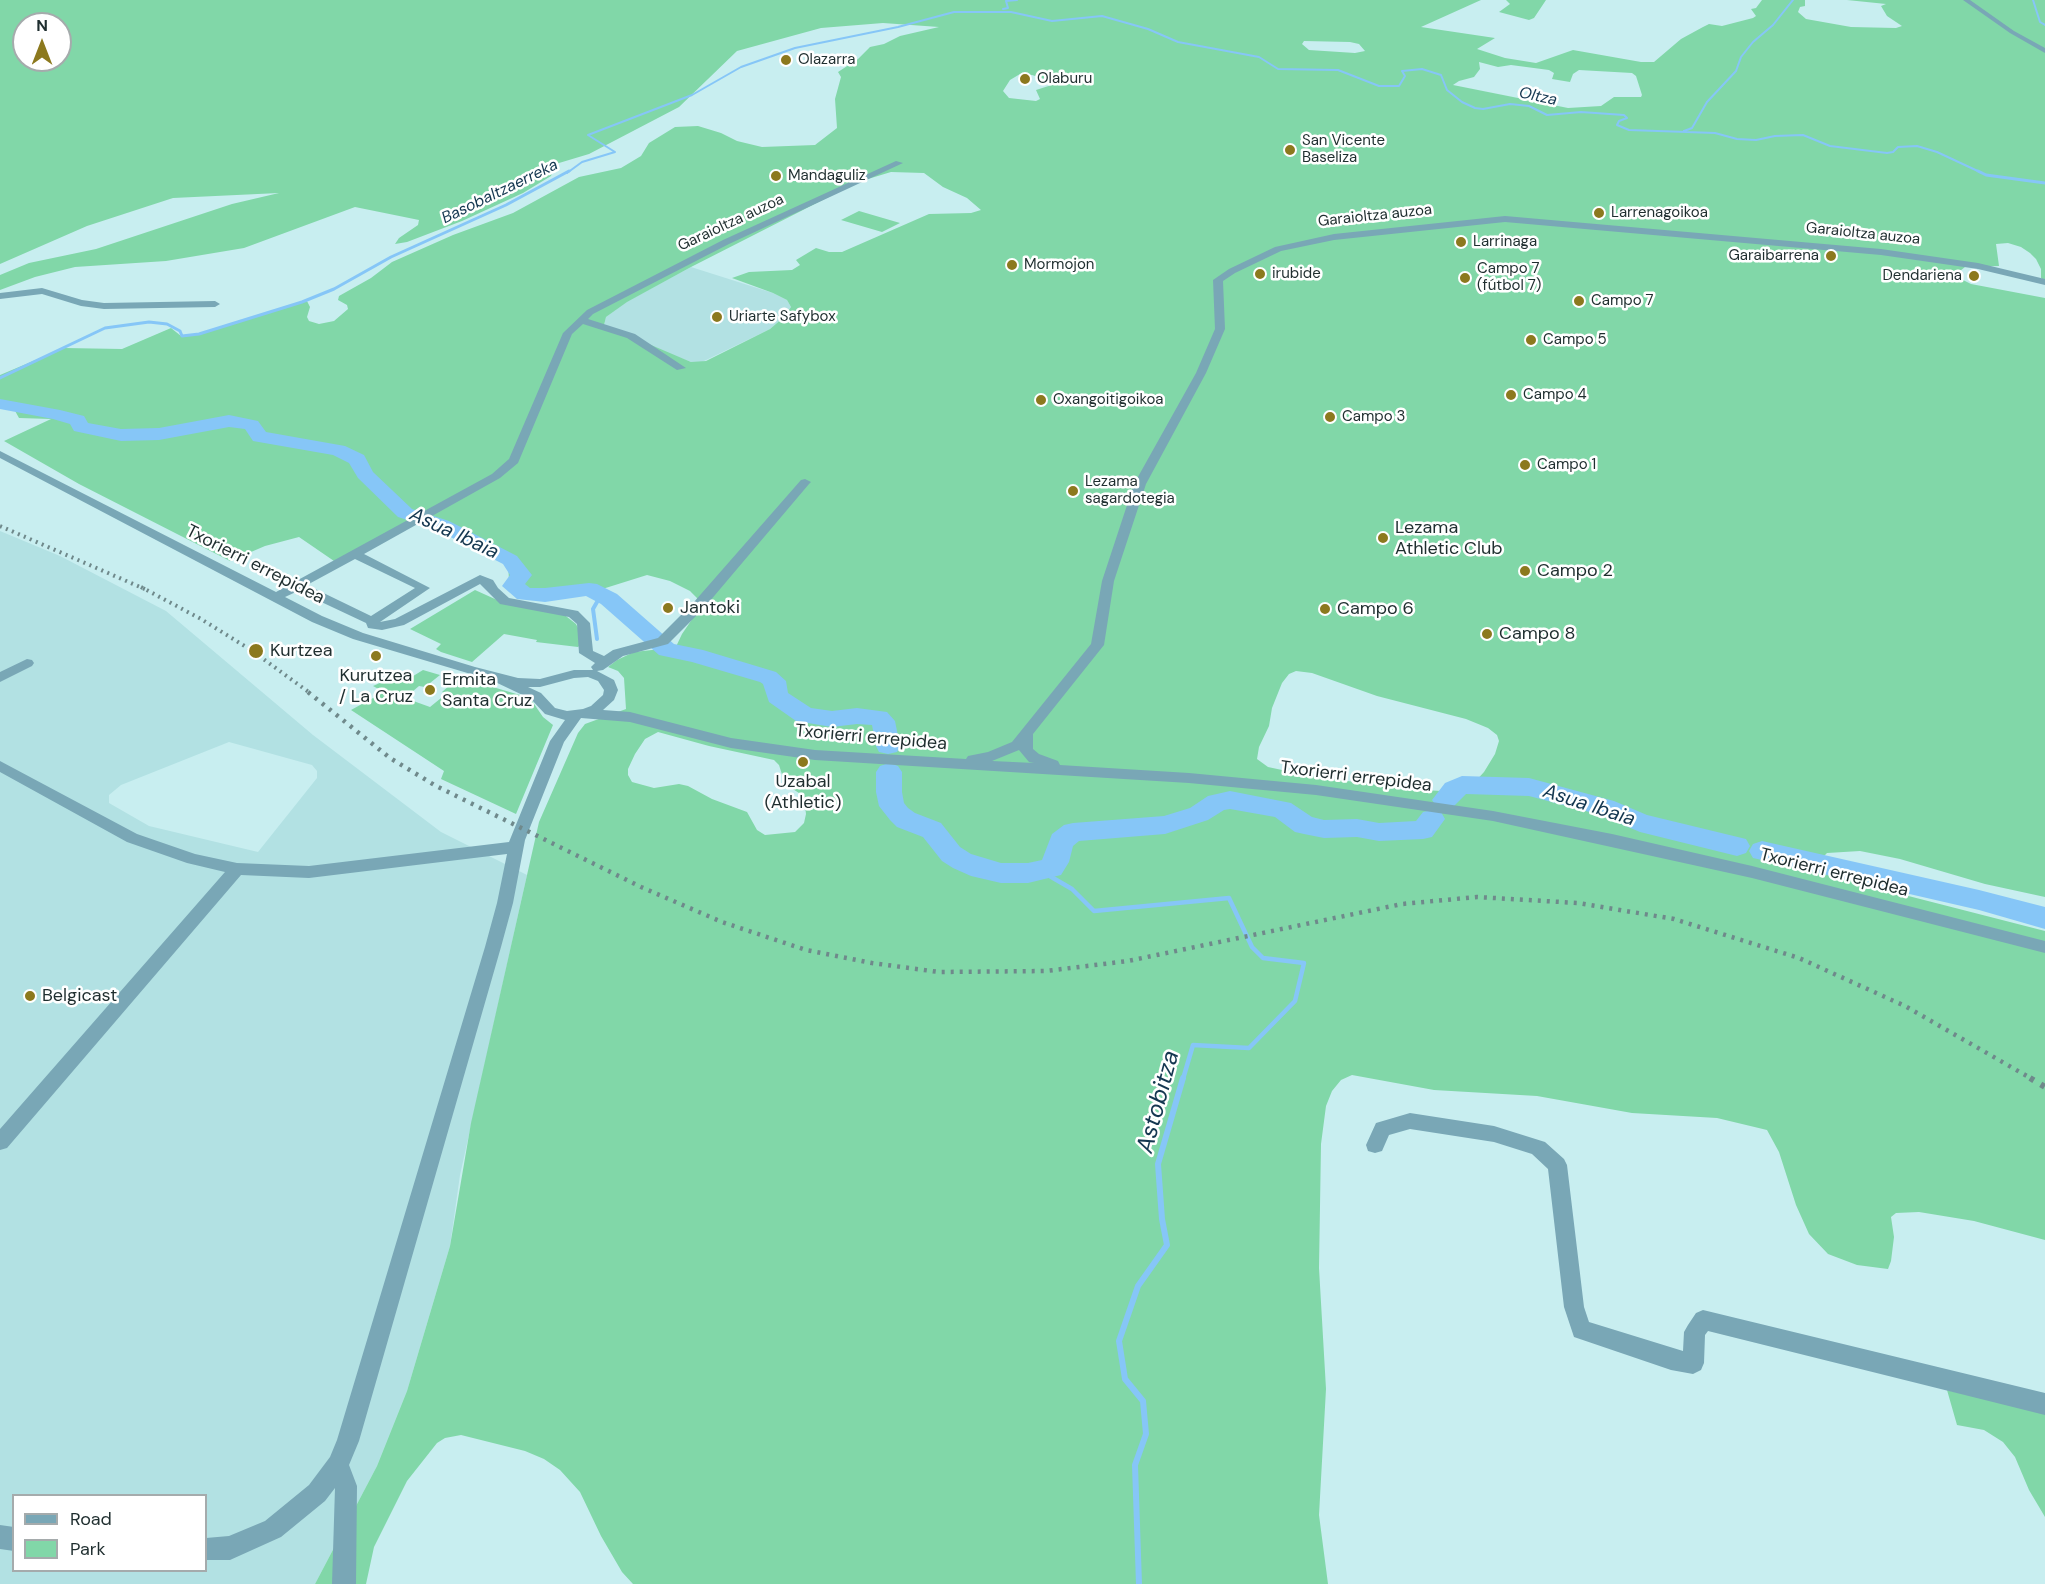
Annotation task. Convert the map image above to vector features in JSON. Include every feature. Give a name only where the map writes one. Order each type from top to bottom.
[{"type":"street","points":[[1966,0],[2012,32],[2045,51]]},
{"type":"street","name":"Garaioltza auzoa","points":[[275,598],[496,476],[514,461],[568,333],[580,320],[650,279],[899,163]]},
{"type":"street","name":"Garaioltza auzoa","points":[[1019,749],[1026,734],[1097,645],[1108,581],[1140,484],[1201,373],[1220,329],[1218,280],[1278,249],[1334,237],[1495,220],[1528,220],[1881,252],[1972,265],[2045,282]]},
{"type":"street","points":[[0,296],[42,291],[81,303],[104,306],[214,304]]},
{"type":"street","points":[[580,320],[631,336],[681,368]]},
{"type":"street","name":"Txorierri errepidea","points":[[3,454],[317,619],[358,636],[496,677],[540,683],[590,673],[609,683],[611,690],[609,697],[633,716],[650,723]]},
{"type":"street","points":[[590,673],[603,662],[629,649],[663,641],[699,605],[805,482]]},
{"type":"street","points":[[354,554],[424,588],[372,621]]},
{"type":"street","points":[[298,586],[372,621],[373,625],[382,626],[399,622],[474,580],[480,579],[489,583],[492,590],[505,601],[573,614],[583,623],[586,653],[603,662]]},
{"type":"street","points":[[0,678],[27,663]]},
{"type":"street","name":"Txorierri errepidea","points":[[496,677],[543,701],[550,711],[558,714],[609,714],[767,749],[930,763],[1087,772],[1316,790],[1493,816],[1752,872],[2045,947]]},
{"type":"street","points":[[543,701],[548,688],[563,678]]},
{"type":"street","points":[[557,741],[581,714],[604,704],[609,697]]},
{"type":"street","points":[[207,1549],[230,1548],[273,1529],[317,1493],[338,1465],[348,1441],[494,947],[515,847],[557,741],[558,714]]},
{"type":"street","points":[[1013,768],[1023,759],[1019,749]]},
{"type":"street","points":[[930,763],[992,756],[1019,749],[1043,762],[1087,772]]},
{"type":"street","points":[[0,766],[132,838],[194,859],[237,868],[309,872],[515,847]]},
{"type":"street","points":[[0,1142],[237,868]]},
{"type":"street","points":[[1376,1145],[1383,1129],[1410,1121],[1494,1134],[1538,1148],[1557,1165],[1575,1307],[1581,1330],[1671,1359],[1693,1363],[1695,1332],[1703,1320],[2045,1404]]},
{"type":"street","points":[[338,1465],[346,1486],[344,1584]]},
{"type":"shaded area","points":[[691,267],[773,293],[787,300],[791,307],[784,317],[770,329],[702,362],[691,362],[604,325],[606,317],[626,302]]},
{"type":"shaded area","points":[[0,531],[60,556],[166,611],[313,735],[441,832],[527,875],[460,1175],[450,1246],[407,1391],[377,1466],[315,1584],[0,1584]],"holes":[[[229,742],[312,765],[317,771],[317,778],[258,852],[149,826],[109,803],[109,795],[121,785]]]},
{"type":"green space","points":[[0,0],[1481,0],[1421,27],[1495,38],[1477,49],[1505,58],[1536,63],[1573,50],[1641,62],[1654,62],[1681,39],[1709,24],[1722,26],[1753,18],[1756,16],[1751,9],[1756,8],[1762,0],[1805,0],[1805,6],[1800,7],[1798,12],[1806,19],[1851,27],[1896,28],[1902,26],[1887,16],[1881,6],[1886,4],[1847,0],[2045,0],[2045,281],[2041,278],[2041,269],[2036,259],[2021,247],[2008,243],[1996,244],[1999,266],[1965,267],[1960,271],[1963,280],[1971,284],[2045,298],[2045,897],[1985,884],[1900,859],[1860,851],[1827,853],[1821,859],[1836,872],[1885,890],[2045,931],[2045,1240],[1974,1221],[1919,1212],[1896,1213],[1891,1217],[1894,1237],[1888,1269],[1857,1265],[1828,1254],[1809,1234],[1796,1205],[1779,1152],[1767,1130],[1717,1118],[1632,1113],[1537,1096],[1434,1090],[1352,1075],[1341,1080],[1332,1091],[1326,1106],[1321,1144],[1319,1268],[1326,1389],[1319,1515],[1328,1584],[633,1584],[622,1572],[601,1536],[580,1492],[560,1470],[544,1459],[525,1451],[461,1435],[445,1438],[437,1443],[407,1481],[374,1547],[366,1584],[315,1584],[377,1466],[407,1391],[450,1246],[471,1123],[539,822],[578,733],[585,724],[626,709],[624,678],[618,671],[608,667],[634,652],[661,649],[673,653],[695,615],[697,598],[690,591],[670,581],[647,575],[596,591],[573,595],[533,594],[519,589],[509,580],[508,563],[497,551],[416,519],[334,561],[299,537],[265,546],[230,561],[79,484],[4,441],[51,419],[19,418],[14,409],[0,405],[0,375],[64,348],[122,349],[171,328],[181,336],[196,335],[307,301],[310,307],[307,317],[309,321],[319,324],[334,321],[348,309],[347,305],[338,300],[339,296],[371,278],[392,262],[453,235],[513,213],[579,177],[621,168],[641,156],[649,143],[675,127],[698,126],[737,141],[762,147],[815,145],[837,128],[835,99],[841,77],[838,72],[858,59],[870,47],[884,44],[900,36],[939,27],[883,23],[821,28],[737,51],[679,107],[589,154],[549,166],[553,171],[551,176],[523,193],[462,221],[407,242],[395,244],[399,238],[418,225],[419,220],[355,207],[244,248],[166,261],[75,267],[35,277],[0,290],[0,275],[29,263],[96,249],[232,204],[279,193],[173,198],[87,226],[0,264]],"holes":[[[1304,41],[1350,42],[1359,44],[1365,51],[1355,53],[1309,50],[1302,44]],[[1479,62],[1498,67],[1511,65],[1549,70],[1554,73],[1552,79],[1570,82],[1573,74],[1579,70],[1632,73],[1636,76],[1642,95],[1641,97],[1614,97],[1601,106],[1568,108],[1453,85],[1474,77],[1480,69]],[[1020,74],[1058,83],[1036,90],[1040,99],[1036,101],[1009,98],[1003,91],[1010,80]],[[891,172],[924,173],[943,187],[967,198],[981,210],[971,213],[929,214],[842,252],[829,252],[816,248],[796,260],[800,265],[792,270],[749,272],[732,278],[773,293],[787,300],[791,307],[784,317],[770,329],[706,361],[691,362],[604,325],[606,317],[627,302],[858,182]],[[1296,671],[1312,673],[1377,696],[1466,719],[1488,728],[1497,735],[1499,741],[1495,754],[1484,772],[1472,785],[1458,792],[1408,789],[1310,776],[1268,767],[1257,759],[1259,747],[1269,726],[1272,708],[1282,683],[1289,674]],[[658,732],[774,760],[779,765],[785,784],[804,798],[806,814],[804,823],[795,832],[765,835],[757,830],[747,812],[712,799],[688,786],[679,784],[654,788],[632,782],[628,769],[645,739]]]},
{"type":"green space","points":[[1506,0],[1546,0],[1534,18],[1529,20],[1499,12],[1510,4]]},
{"type":"green space","points":[[859,211],[900,223],[882,232],[841,220]]},
{"type":"green space","points":[[475,590],[506,604],[562,613],[576,624],[581,634],[581,644],[578,647],[536,642],[537,640],[504,634],[472,662],[441,652],[436,649],[441,644],[410,629]]},
{"type":"green space","points":[[423,670],[440,675],[425,687],[419,686],[405,698],[430,707],[446,694],[442,692],[459,677],[530,698],[543,717],[553,725],[516,814],[441,779],[444,771],[351,710],[384,692],[373,686],[398,675],[410,678]]},
{"type":"green space","points":[[1947,1390],[2045,1413],[2045,1517],[2029,1490],[2015,1457],[2003,1442],[1984,1430],[1957,1425]]},
{"type":"waterway","points":[[1003,9],[1008,8],[1006,1],[1017,0]]},
{"type":"waterway","points":[[1684,131],[1692,128],[1707,102],[1736,71],[1741,57],[1753,42],[1773,25],[1793,0]]},
{"type":"waterway","points":[[2033,0],[2040,22],[2045,25]]},
{"type":"waterway","name":"Oltza","points":[[567,173],[582,162],[615,152],[588,135],[692,95],[741,67],[795,48],[898,27],[954,12],[1011,12],[1052,21],[1102,16],[1148,29],[1178,42],[1259,57],[1278,69],[1338,70],[1379,86],[1399,86],[1405,76],[1402,71],[1422,69],[1441,75],[1447,90],[1462,102],[1475,108],[1483,109],[1510,104],[1529,106],[1547,115],[1581,112],[1624,115],[1627,118],[1619,121],[1617,125],[1629,130],[1715,133],[1737,139],[1756,140],[1775,136],[1803,135],[1830,146],[1887,153],[1893,152],[1898,147],[1917,146],[1937,152],[1982,173]]},
{"type":"waterway","name":"Basobaltzaerreka","points":[[0,378],[105,328],[149,322],[167,324],[180,331],[182,336],[199,334],[302,302],[334,289],[391,257],[506,205],[569,171]]},
{"type":"waterway","name":"Oltza","points":[[1978,171],[1982,173]]},
{"type":"waterway","name":"Oltza","points":[[1982,173],[2045,183]]},
{"type":"waterway","name":"Asua Ibaia","points":[[0,404],[54,414],[77,420],[81,427],[121,435],[159,434],[229,421],[251,425],[260,437],[338,450],[357,459],[365,474],[405,513],[442,525],[510,560],[521,575],[513,586],[525,594],[545,595],[589,589],[609,599],[667,650],[695,655],[768,677],[774,681],[777,697],[805,715],[832,719],[857,716],[878,718],[883,721],[888,746]]},
{"type":"waterway","points":[[597,639],[593,609],[601,595]]},
{"type":"waterway","name":"Asua Ibaia","points":[[889,772],[892,806],[899,814],[906,820],[932,830],[951,854],[962,861],[981,869],[1001,873],[1028,873],[1051,868],[1056,862],[1061,841],[1073,832],[1165,825],[1199,814],[1217,802],[1230,800],[1282,809],[1304,825],[1324,829],[1357,828],[1379,832],[1423,830],[1432,819]]},
{"type":"waterway","name":"Asua Ibaia","points":[[1445,800],[1454,789],[1462,785],[1529,787],[1605,807],[1640,823],[1737,846]]},
{"type":"waterway","name":"Asua Ibaia","points":[[1762,851],[1979,900],[2045,918]]},
{"type":"waterway","name":"Astobitza","points":[[1041,871],[1072,889],[1094,911],[1229,898],[1252,947],[1263,958],[1304,963],[1295,1001],[1249,1048],[1193,1045],[1183,1079]]},
{"type":"waterway","name":"Astobitza","points":[[1139,1584],[1135,1465],[1146,1434],[1143,1401],[1125,1379],[1119,1341],[1138,1286],[1167,1245],[1162,1219],[1158,1164],[1183,1078]]},
{"type":"railway","points":[[0,526],[145,589]]},
{"type":"railway","points":[[141,587],[145,589]]},
{"type":"railway","points":[[145,589],[201,619],[251,650],[310,693]]},
{"type":"railway","points":[[308,692],[390,758],[436,786],[641,887],[722,922],[806,950],[872,963],[939,972],[1046,971],[1128,961],[1402,904],[1477,897],[1578,903],[1674,919],[1799,958],[1905,1006],[2032,1079]]},
{"type":"railway","points":[[2030,1078],[2045,1087]]},
{"type":"place","name":"Olazarra","points":[[786,60]]},
{"type":"place","name":"Olaburu","points":[[1025,79]]},
{"type":"place","name":"San Vicente Baseliza","points":[[1290,150]]},
{"type":"place","name":"Mandaguliz","points":[[776,176]]},
{"type":"place","name":"Larrenagoikoa","points":[[1599,213]]},
{"type":"place","name":"Larrinaga","points":[[1461,242]]},
{"type":"place","name":"Garaibarrena","points":[[1831,256]]},
{"type":"place","name":"Mormojon","points":[[1012,265]]},
{"type":"place","name":"irubide","points":[[1260,274]]},
{"type":"place","name":"Dendariena","points":[[1974,276]]},
{"type":"place","name":"Campo 7 (fútbol 7)","points":[[1465,278]]},
{"type":"place","name":"Campo 7","points":[[1579,301]]},
{"type":"place","name":"Uriarte Safybox","points":[[717,317]]},
{"type":"place","name":"Campo 5","points":[[1531,340]]},
{"type":"place","name":"Campo 4","points":[[1511,395]]},
{"type":"place","name":"Oxangoitigoikoa","points":[[1041,400]]},
{"type":"place","name":"Campo 3","points":[[1330,417]]},
{"type":"place","name":"Campo 1","points":[[1525,465]]},
{"type":"place","name":"Lezama sagardotegia","points":[[1073,491]]},
{"type":"place","name":"Lezama Athletic Club","points":[[1383,538]]},
{"type":"place","name":"Campo 2","points":[[1525,571]]},
{"type":"place","name":"Jantoki","points":[[668,608]]},
{"type":"place","name":"Campo 6","points":[[1325,609]]},
{"type":"place","name":"Campo 8","points":[[1487,634]]},
{"type":"place","name":"Kurtzea","points":[[256,651]]},
{"type":"place","name":"Kurutzea / La Cruz","points":[[376,656]]},
{"type":"place","name":"Ermita Santa Cruz","points":[[430,690]]},
{"type":"place","name":"Uzabal (Athletic)","points":[[803,762]]},
{"type":"place","name":"Belgicast","points":[[30,996]]}]
